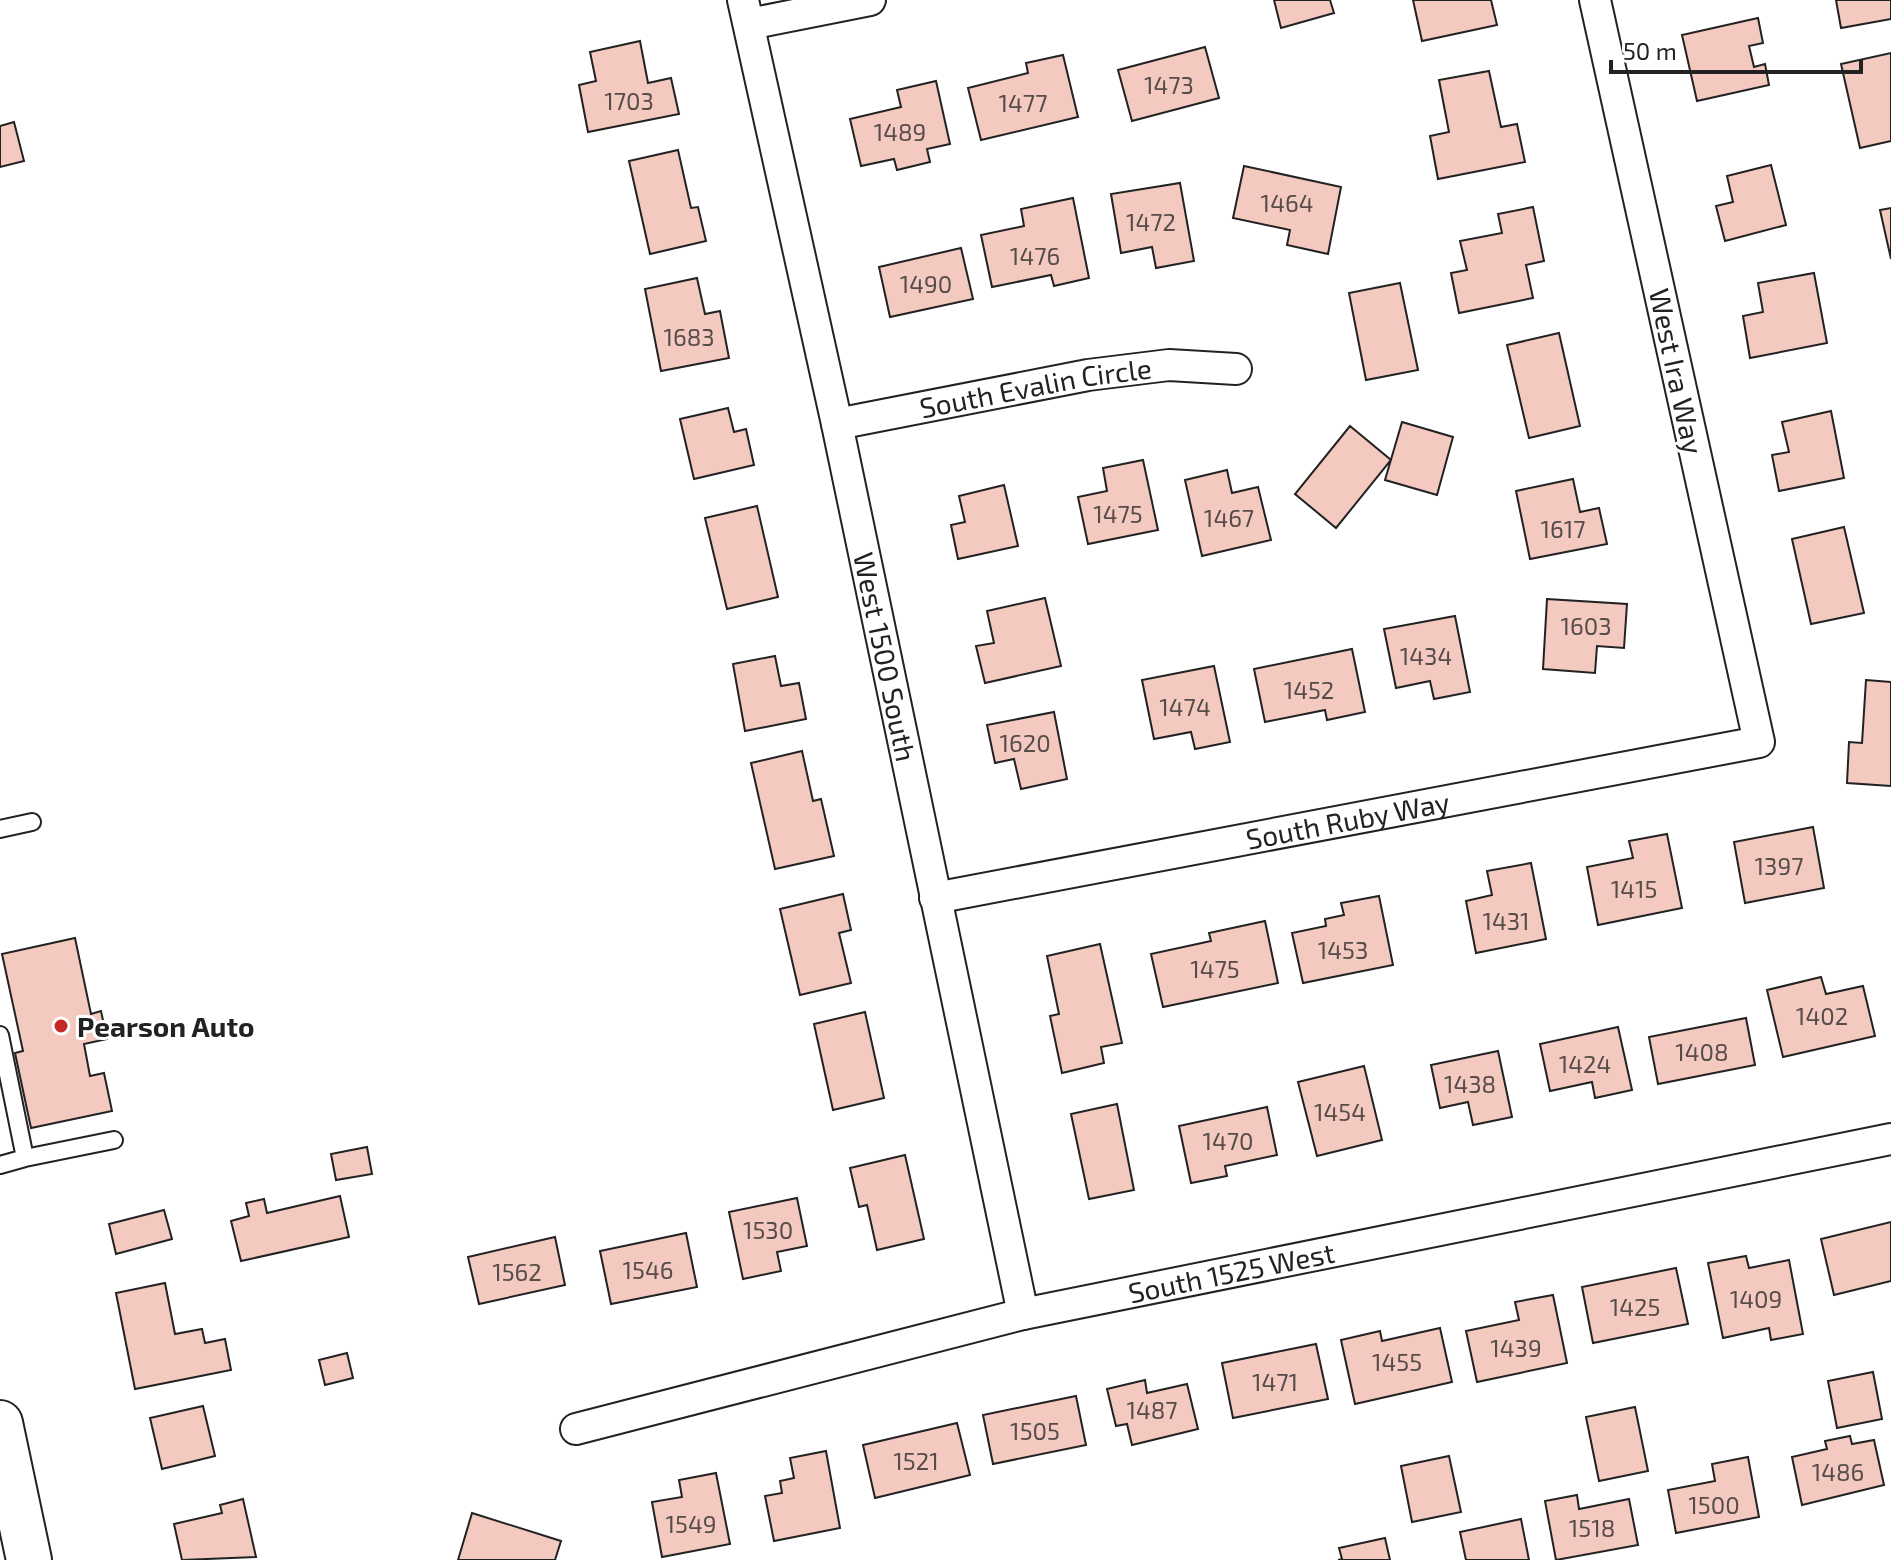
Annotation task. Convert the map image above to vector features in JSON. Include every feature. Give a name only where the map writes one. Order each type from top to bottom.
[{"type":"main road","points":[[0,1423],[29,1560]]},
{"type":"street","points":[[746,12],[870,0]]},
{"type":"street","name":"West Ira Way","points":[[1595,0],[1759,742]]},
{"type":"street","name":"West 1500 South","points":[[746,12],[837,424],[1023,1314]]},
{"type":"street","name":"South Evalin Circle","points":[[837,424],[1088,375],[1169,365],[1236,369]]},
{"type":"street","name":"South Ruby Way","points":[[935,898],[1759,742]]},
{"type":"street","name":"South 1525 West","points":[[576,1429],[1023,1314],[1891,1139]]},
{"type":"lane","points":[[0,829],[32,822]]},
{"type":"lane","points":[[0,1035],[25,1158]]},
{"type":"lane","points":[[0,1165],[114,1140]]},
{"type":"building","points":[[1274,0],[1330,0],[1334,13],[1281,28]]},
{"type":"building","points":[[1413,0],[1491,0],[1497,25],[1422,41]]},
{"type":"building","points":[[1836,0],[1891,0],[1891,19],[1841,28]]},
{"type":"building","points":[[1758,18],[1763,43],[1749,46],[1754,67],[1765,64],[1769,85],[1697,101],[1682,35]]},
{"type":"building","points":[[640,41],[648,83],[671,78],[679,114],[588,132],[579,85],[596,81],[590,52]]},
{"type":"building","points":[[1205,47],[1219,98],[1132,121],[1118,70]]},
{"type":"building","points":[[1891,53],[1891,141],[1860,148],[1841,64]]},
{"type":"building","points":[[1063,55],[1078,117],[981,140],[968,88],[1028,73],[1026,63]]},
{"type":"building","points":[[1489,71],[1501,127],[1517,124],[1525,162],[1438,179],[1430,136],[1449,132],[1439,80]]},
{"type":"building","points":[[936,81],[950,144],[927,149],[930,162],[897,170],[894,159],[861,166],[850,119],[901,107],[897,90]]},
{"type":"building","points":[[14,122],[24,161],[0,167],[0,126]]},
{"type":"building","points":[[678,150],[691,208],[698,207],[706,241],[650,254],[629,161]]},
{"type":"building","points":[[1771,165],[1786,225],[1725,241],[1716,206],[1733,202],[1727,176]]},
{"type":"building","points":[[1244,166],[1341,187],[1328,254],[1287,245],[1290,230],[1233,218]]},
{"type":"building","points":[[1180,183],[1194,261],[1156,268],[1152,247],[1121,253],[1111,194]]},
{"type":"building","points":[[1073,198],[1089,278],[1054,286],[1051,275],[992,287],[981,235],[1024,226],[1021,209]]},
{"type":"building","points":[[1533,207],[1544,261],[1526,265],[1533,298],[1459,313],[1451,273],[1467,270],[1460,241],[1502,233],[1498,214]]},
{"type":"building","points":[[1891,208],[1891,259],[1880,210]]},
{"type":"building","points":[[961,248],[973,299],[890,317],[879,267]]},
{"type":"building","points":[[1814,273],[1827,343],[1750,358],[1743,316],[1763,312],[1758,283]]},
{"type":"building","points":[[697,278],[705,314],[720,311],[729,358],[661,371],[645,289]]},
{"type":"building","points":[[1400,283],[1418,370],[1366,380],[1349,293]]},
{"type":"building","points":[[1559,333],[1580,426],[1529,438],[1507,345]]},
{"type":"building","points":[[728,408],[734,432],[746,429],[754,465],[694,479],[680,419]]},
{"type":"building","points":[[1831,411],[1844,478],[1779,491],[1772,455],[1789,452],[1782,422]]},
{"type":"building","points":[[1402,422],[1453,437],[1437,495],[1385,480]]},
{"type":"building","points":[[1350,426],[1391,460],[1336,528],[1295,494]]},
{"type":"building","points":[[1143,460],[1158,530],[1088,544],[1078,497],[1107,491],[1103,468]]},
{"type":"building","points":[[1227,470],[1232,493],[1258,487],[1271,540],[1202,556],[1185,480]]},
{"type":"building","points":[[1573,479],[1580,512],[1599,508],[1607,544],[1530,559],[1516,491]]},
{"type":"building","points":[[1004,485],[1018,546],[958,559],[951,525],[965,522],[959,496]]},
{"type":"building","points":[[757,506],[778,597],[727,609],[705,518]]},
{"type":"building","points":[[1844,527],[1864,613],[1811,624],[1792,539]]},
{"type":"building","points":[[1045,598],[1061,666],[985,683],[976,646],[994,643],[987,611]]},
{"type":"building","points":[[1547,599],[1627,604],[1624,648],[1597,646],[1595,673],[1543,669]]},
{"type":"building","points":[[1455,616],[1470,692],[1434,699],[1430,681],[1396,688],[1384,629]]},
{"type":"building","points":[[1352,649],[1365,712],[1327,720],[1325,710],[1265,722],[1254,669]]},
{"type":"building","points":[[775,656],[781,686],[799,683],[806,719],[745,731],[733,664]]},
{"type":"building","points":[[1214,666],[1230,742],[1195,749],[1191,732],[1154,739],[1142,680]]},
{"type":"building","points":[[1866,680],[1891,682],[1891,786],[1847,783],[1849,742],[1862,743]]},
{"type":"building","points":[[1054,712],[1067,779],[1021,789],[1014,759],[995,763],[987,725]]},
{"type":"building","points":[[802,751],[813,801],[821,799],[834,856],[775,869],[751,763]]},
{"type":"building","points":[[1813,827],[1824,888],[1745,903],[1734,842]]},
{"type":"building","points":[[1667,834],[1682,908],[1598,925],[1587,867],[1633,858],[1629,841]]},
{"type":"building","points":[[1531,863],[1546,939],[1476,953],[1466,901],[1492,895],[1487,871]]},
{"type":"building","points":[[843,894],[851,930],[839,933],[851,983],[800,995],[780,909]]},
{"type":"building","points":[[1379,896],[1393,965],[1303,983],[1292,933],[1326,926],[1325,919],[1344,915],[1341,903]]},
{"type":"building","points":[[1265,921],[1278,983],[1163,1007],[1151,954],[1211,941],[1209,933]]},
{"type":"building","name":"Pearson Auto","points":[[75,938],[91,1014],[101,1011],[107,1039],[84,1044],[90,1076],[104,1073],[112,1111],[31,1128],[15,1053],[23,1051],[2,954]]},
{"type":"building","points":[[1100,944],[1122,1043],[1101,1047],[1104,1063],[1062,1073],[1050,1016],[1059,1014],[1047,956]]},
{"type":"building","points":[[1821,977],[1826,994],[1863,986],[1875,1036],[1783,1057],[1767,990]]},
{"type":"building","points":[[865,1012],[884,1098],[833,1110],[814,1024]]},
{"type":"building","points":[[1746,1018],[1755,1065],[1658,1084],[1649,1037]]},
{"type":"building","points":[[1618,1027],[1632,1090],[1595,1098],[1592,1082],[1550,1091],[1540,1044]]},
{"type":"building","points":[[1498,1051],[1512,1117],[1473,1125],[1468,1102],[1440,1108],[1431,1065]]},
{"type":"building","points":[[1364,1066],[1382,1140],[1317,1156],[1298,1082]]},
{"type":"building","points":[[1117,1104],[1134,1190],[1089,1199],[1071,1114]]},
{"type":"building","points":[[1267,1107],[1277,1155],[1225,1166],[1227,1176],[1191,1183],[1179,1126]]},
{"type":"building","points":[[367,1147],[372,1174],[336,1180],[331,1154]]},
{"type":"building","points":[[905,1155],[924,1239],[877,1250],[867,1205],[859,1207],[850,1168]]},
{"type":"building","points":[[340,1196],[349,1237],[241,1261],[231,1221],[249,1216],[246,1203],[264,1199],[267,1213]]},
{"type":"building","points":[[797,1198],[807,1246],[777,1252],[781,1271],[743,1279],[729,1212]]},
{"type":"building","points":[[164,1210],[172,1239],[116,1254],[109,1224]]},
{"type":"building","points":[[1891,1222],[1891,1281],[1834,1295],[1821,1239]]},
{"type":"building","points":[[686,1233],[697,1287],[611,1304],[600,1251]]},
{"type":"building","points":[[555,1237],[565,1285],[479,1304],[468,1257]]},
{"type":"building","points":[[1746,1256],[1749,1268],[1789,1260],[1803,1334],[1771,1340],[1769,1328],[1723,1338],[1708,1263]]},
{"type":"building","points":[[1676,1268],[1688,1324],[1593,1343],[1582,1287]]},
{"type":"building","points":[[165,1283],[175,1334],[202,1329],[205,1343],[225,1339],[231,1370],[135,1389],[116,1293]]},
{"type":"building","points":[[1553,1295],[1567,1363],[1477,1382],[1466,1331],[1519,1320],[1515,1302]]},
{"type":"building","points":[[1440,1328],[1452,1382],[1355,1404],[1341,1340],[1380,1331],[1382,1341]]},
{"type":"building","points":[[1316,1344],[1328,1399],[1233,1418],[1222,1363]]},
{"type":"building","points":[[347,1353],[353,1378],[325,1385],[319,1360]]},
{"type":"building","points":[[1873,1372],[1882,1419],[1837,1428],[1828,1381]]},
{"type":"building","points":[[1145,1380],[1147,1393],[1187,1384],[1198,1429],[1132,1445],[1127,1424],[1116,1426],[1107,1389]]},
{"type":"building","points":[[1076,1396],[1086,1445],[993,1464],[983,1415]]},
{"type":"building","points":[[203,1406],[215,1456],[162,1469],[150,1418]]},
{"type":"building","points":[[1635,1407],[1648,1471],[1599,1481],[1586,1417]]},
{"type":"building","points":[[957,1423],[970,1475],[875,1498],[863,1445]]},
{"type":"building","points":[[1850,1436],[1852,1444],[1874,1440],[1884,1485],[1802,1505],[1792,1457],[1827,1449],[1825,1441]]},
{"type":"building","points":[[826,1451],[840,1528],[774,1541],[765,1496],[782,1493],[780,1481],[794,1478],[790,1458]]},
{"type":"building","points":[[1449,1456],[1461,1512],[1412,1522],[1401,1466]]},
{"type":"building","points":[[1748,1457],[1759,1517],[1676,1533],[1668,1490],[1715,1481],[1712,1464]]},
{"type":"building","points":[[716,1473],[730,1544],[662,1557],[652,1502],[682,1497],[679,1480]]},
{"type":"building","points":[[1577,1495],[1579,1509],[1629,1499],[1638,1545],[1556,1560],[1545,1501]]},
{"type":"building","points":[[243,1499],[256,1557],[182,1560],[174,1524],[222,1513],[220,1505]]},
{"type":"building","points":[[472,1513],[561,1541],[555,1560],[458,1560]]},
{"type":"building","points":[[1521,1519],[1529,1560],[1466,1560],[1460,1532]]},
{"type":"building","points":[[1385,1538],[1390,1560],[1338,1560],[1342,1559],[1339,1548]]},
{"type":"place","name":"Pearson Auto","points":[[61,1026]]}]
